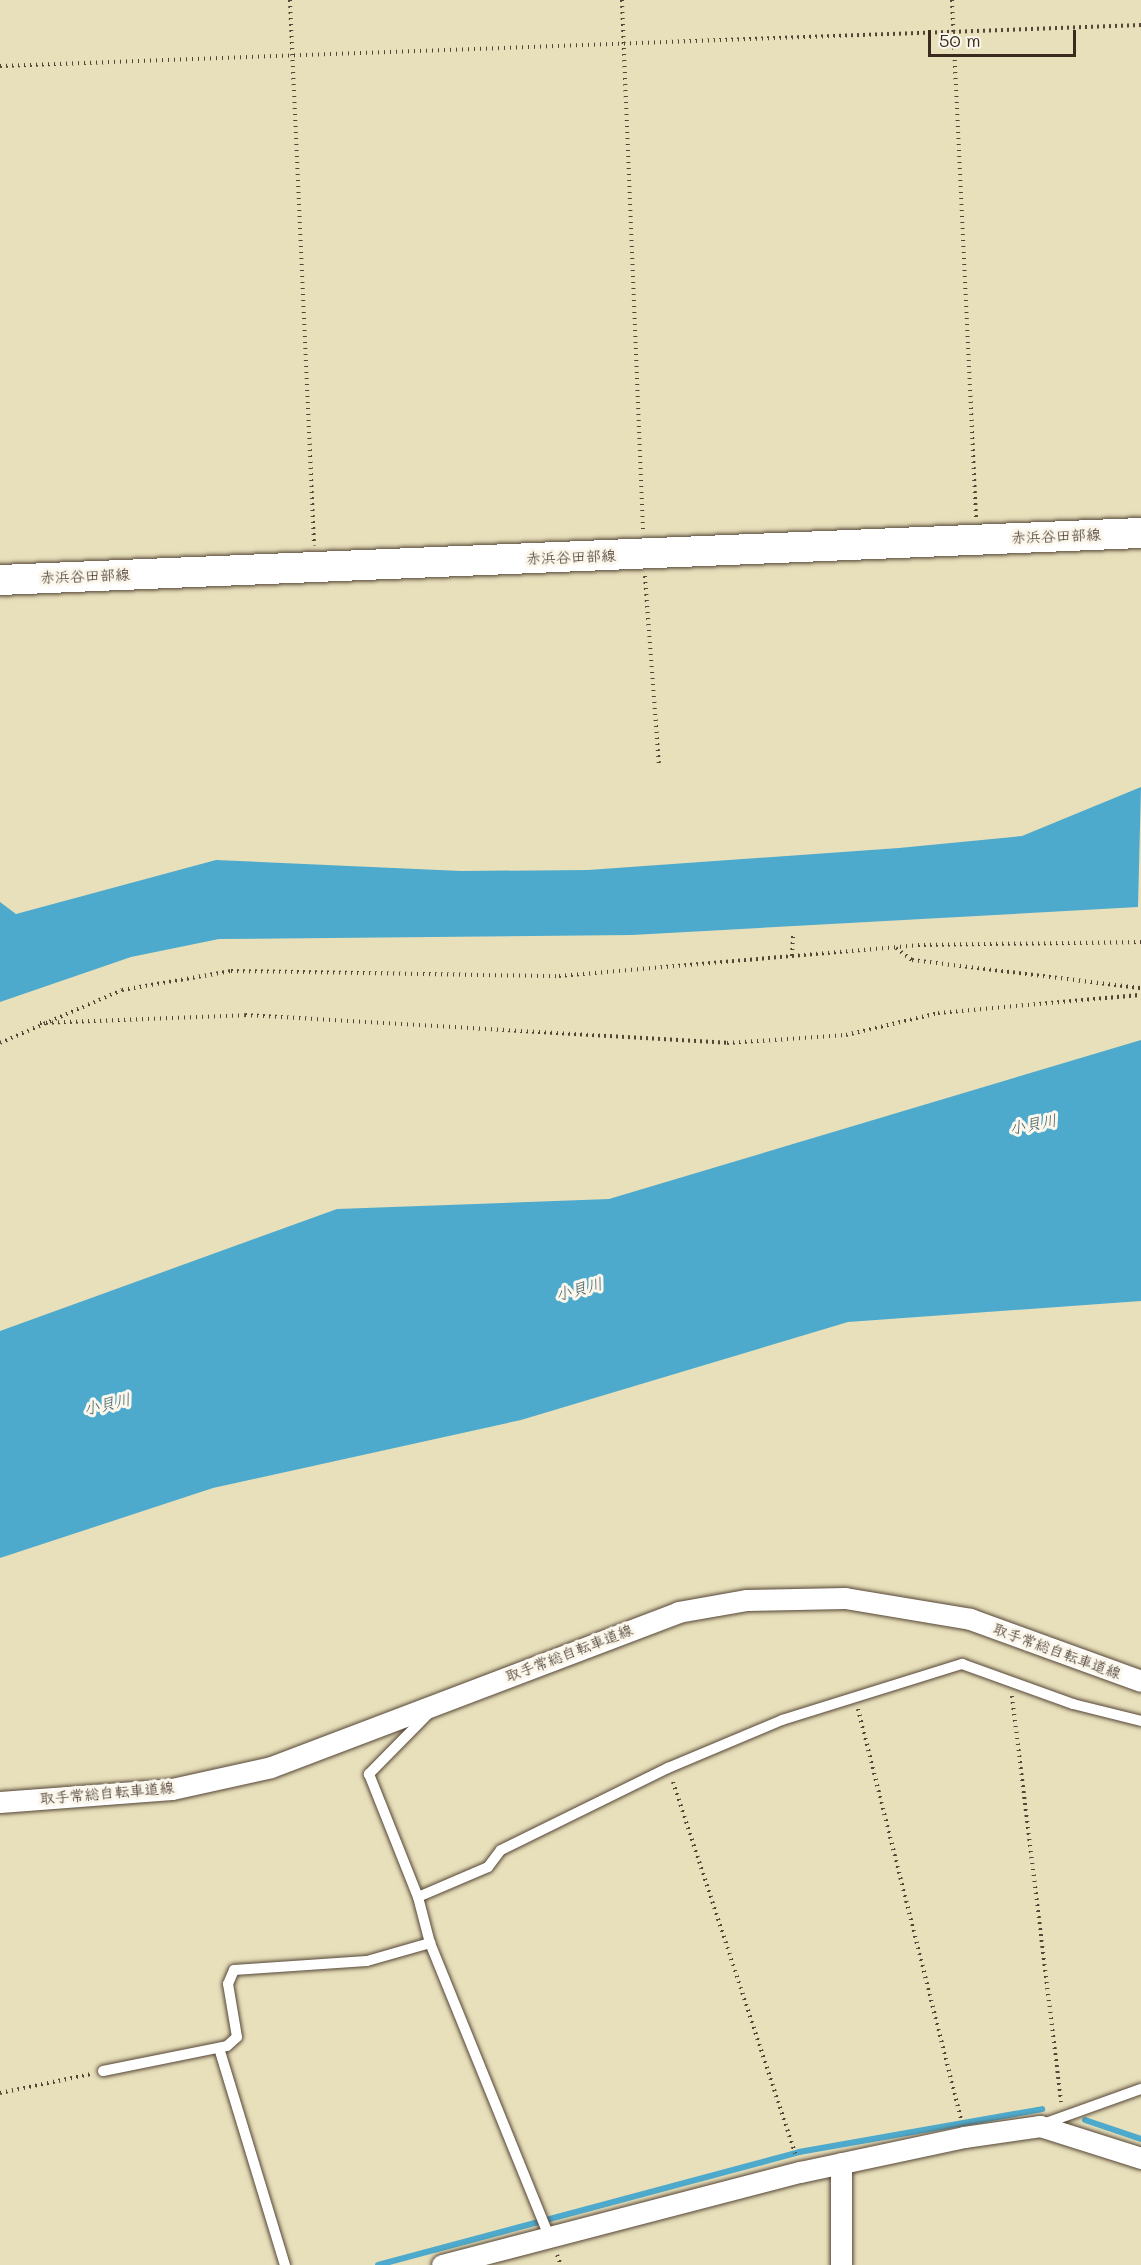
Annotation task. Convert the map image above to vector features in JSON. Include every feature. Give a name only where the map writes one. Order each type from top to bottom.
[{"type":"main road","name":"赤浜谷田部線","points":[[0,580],[1141,533]]},
{"type":"street","name":"取手常総自転車道線","points":[[0,1802],[172,1789],[272,1767],[678,1612],[747,1600],[845,1598],[970,1619],[1141,1681]]},
{"type":"street","points":[[442,2265],[800,2172],[964,2136],[1040,2126],[1141,2158]]},
{"type":"street","points":[[841,2163],[841,2265]]},
{"type":"lane","points":[[418,1897],[488,1867],[501,1850],[668,1768],[782,1720],[962,1664],[1141,1721]]},
{"type":"lane","points":[[439,1702],[369,1774],[418,1897],[430,1943],[550,2238]]},
{"type":"lane","points":[[103,2071],[219,2048],[237,2037],[228,1984],[234,1970],[367,1961],[430,1943]]},
{"type":"lane","points":[[219,2048],[285,2265]]},
{"type":"lane","points":[[1040,2126],[1063,2115],[1141,2089]]},
{"type":"path","points":[[290,0],[315,567]]},
{"type":"path","points":[[622,0],[644,554],[659,765]]},
{"type":"path","points":[[952,0],[978,539]]},
{"type":"path","points":[[0,66],[292,59],[1141,25]]},
{"type":"path","points":[[792,956],[793,935]]},
{"type":"path","points":[[0,1044],[39,1023],[122,990],[231,971],[559,976],[895,947],[1141,942]]},
{"type":"path","points":[[895,947],[912,960],[1141,988]]},
{"type":"path","points":[[39,1023],[245,1015],[728,1043],[846,1035],[938,1013],[1141,995]]},
{"type":"path","points":[[1011,1680],[1063,2115]]},
{"type":"path","points":[[855,1698],[941,2025],[964,2136]]},
{"type":"path","points":[[668,1768],[800,2172]]},
{"type":"path","points":[[0,2093],[103,2071]]},
{"type":"water","points":[[1141,787],[1138,907],[632,935],[219,939],[131,957],[0,1002],[0,902],[16,914],[216,860],[461,871],[588,870],[899,848],[1022,836]]},
{"type":"water","name":"小貝川","points":[[1141,1040],[1141,1301],[848,1322],[521,1420],[213,1488],[0,1558],[0,1331],[337,1209],[609,1199]]},
{"type":"waterway","points":[[378,2265],[799,2152],[1042,2109]]},
{"type":"waterway","points":[[1085,2120],[1141,2139]]}]
